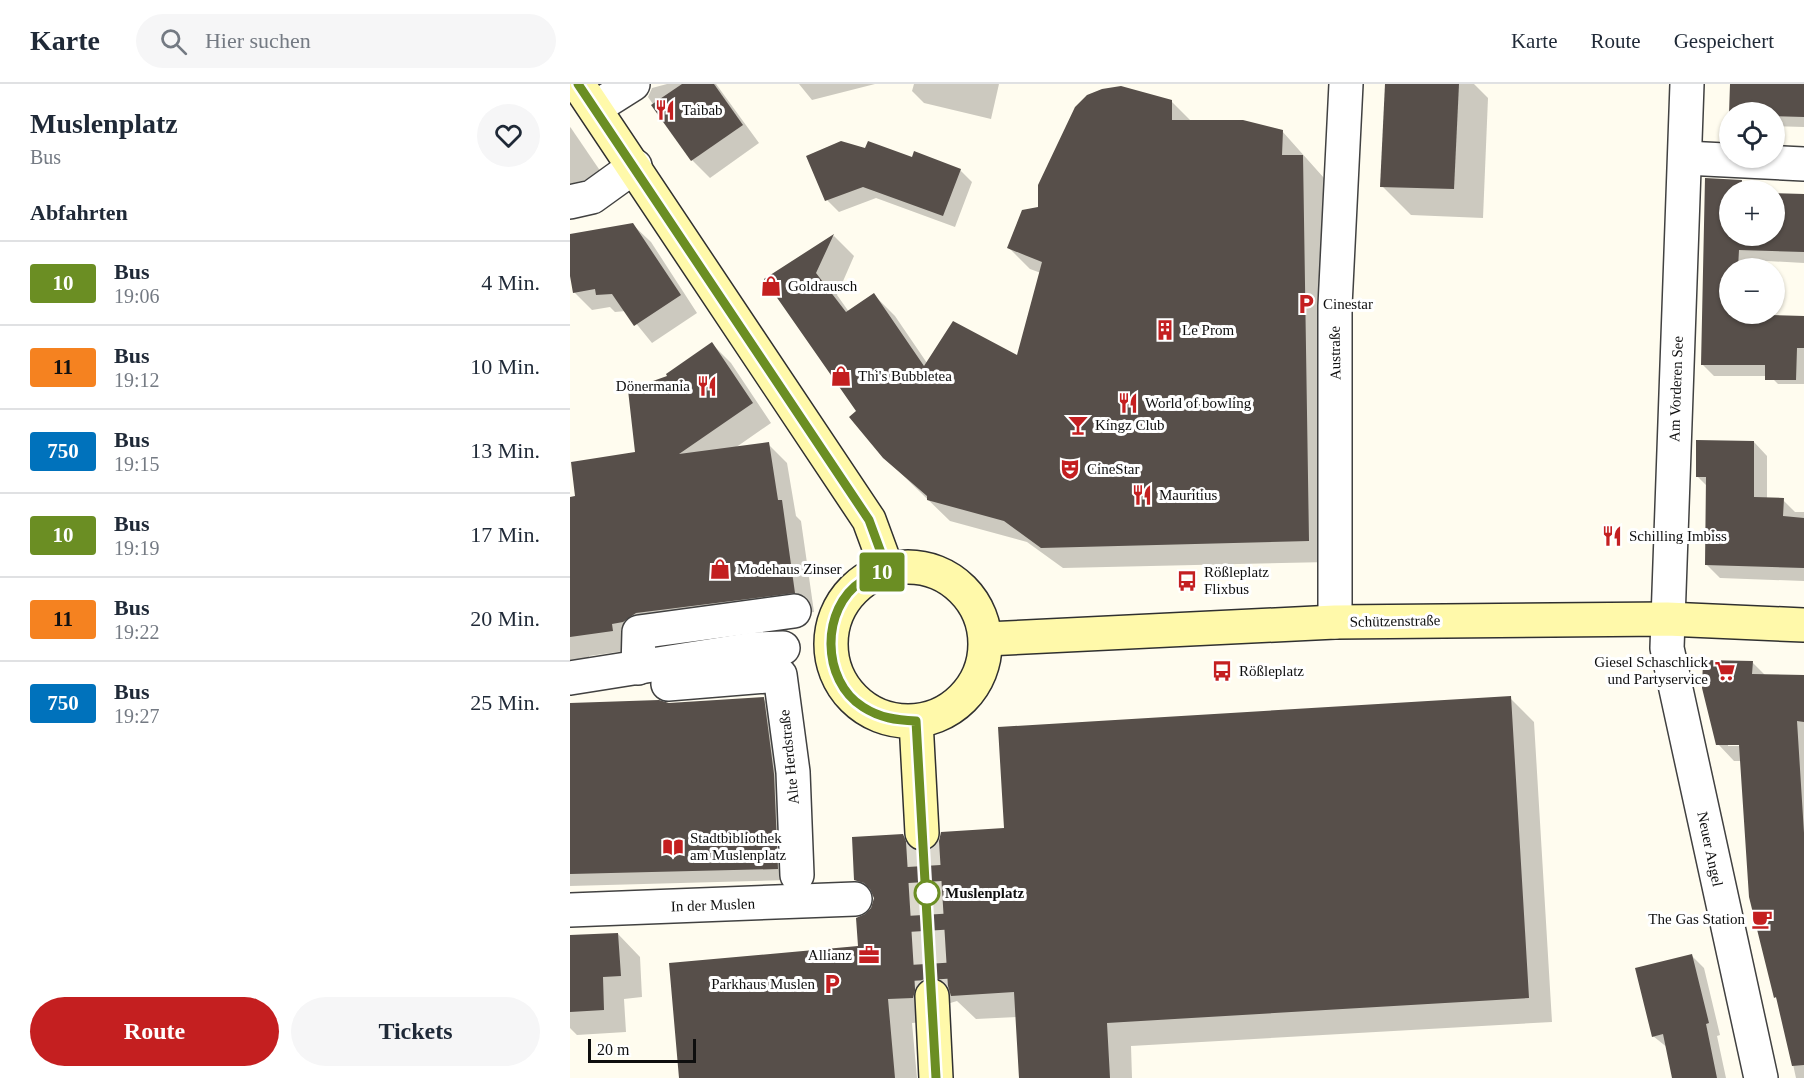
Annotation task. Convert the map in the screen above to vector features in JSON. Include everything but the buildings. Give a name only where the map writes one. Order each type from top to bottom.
[{"type":"main road","points":[[586,96],[869,520],[887,569]]},
{"type":"main road","points":[[914,566],[941,573],[964,589],[979,612],[986,639],[984,663],[975,685],[959,703],[939,715],[916,721],[887,719],[861,706],[842,686],[831,659],[831,630],[841,603],[861,582],[887,569],[914,566]]},
{"type":"main road","name":"Schützenstraße","points":[[986,639],[1335,622],[1667,619],[1804,625]]},
{"type":"main road","points":[[916,721],[922,833]]},
{"type":"main road","points":[[932,996],[936,1078]]},
{"type":"street","points":[[586,96],[633,84]]},
{"type":"street","name":"Austraße","points":[[1335,622],[1335,306],[1346,84]]},
{"type":"street","name":"Am Vorderen See","points":[[1667,619],[1687,84]]},
{"type":"street","points":[[1685,158],[1804,164]]},
{"type":"street","points":[[570,202],[592,197],[634,166]]},
{"type":"street","points":[[638,668],[639,632],[794,611]]},
{"type":"street","name":"Neuer Angel","points":[[1667,619],[1667,648],[1761,1078]]},
{"type":"street","points":[[570,678],[753,649],[781,662]]},
{"type":"street","points":[[668,684],[781,662]]},
{"type":"street","name":"Alte Herdstraße","points":[[781,662],[793,772],[797,875]]},
{"type":"street","name":"In der Muslen","points":[[570,909],[855,898]]},
{"type":"tunnel","points":[[922,833],[932,996]]},
{"type":"bus line","name":"10","points":[[578,84],[869,520],[887,569],[861,582],[841,603],[831,630],[831,659],[842,686],[861,706],[887,719],[916,721],[936,1078]]},
{"type":"place","name":"Taibab","points":[[665,110]]},
{"type":"place","name":"Goldrausch","points":[[771,286]]},
{"type":"place","name":"Cinestar","points":[[1306,304]]},
{"type":"place","name":"Le Prom","points":[[1165,330]]},
{"type":"place","name":"Thi's Bubbletea","points":[[841,376]]},
{"type":"place","name":"Dönermania","points":[[707,386]]},
{"type":"place","name":"World of bowling","points":[[1128,403]]},
{"type":"place","name":"Kingz Club","points":[[1078,425]]},
{"type":"place","name":"CineStar","points":[[1070,469]]},
{"type":"place","name":"Mauritius","points":[[1142,495]]},
{"type":"place","name":"Schilling Imbiss","points":[[1612,536]]},
{"type":"place","name":"Modehaus Zinser","points":[[720,569]]},
{"type":"place","name":"Rößleplatz Flixbus","points":[[1187,581]]},
{"type":"place","name":"Rößleplatz","points":[[1222,671]]},
{"type":"place","name":"Giesel Schaschlick und Partyservice","points":[[1725,671]]},
{"type":"place","name":"Stadtbibliothek am Muslenplatz","points":[[673,847]]},
{"type":"place","name":"Muslenplatz","points":[[927,893]]},
{"type":"place","name":"The Gas Station","points":[[1762,919]]},
{"type":"place","name":"Allianz","points":[[869,955]]},
{"type":"place","name":"Parkhaus Muslen","points":[[832,984]]}]
